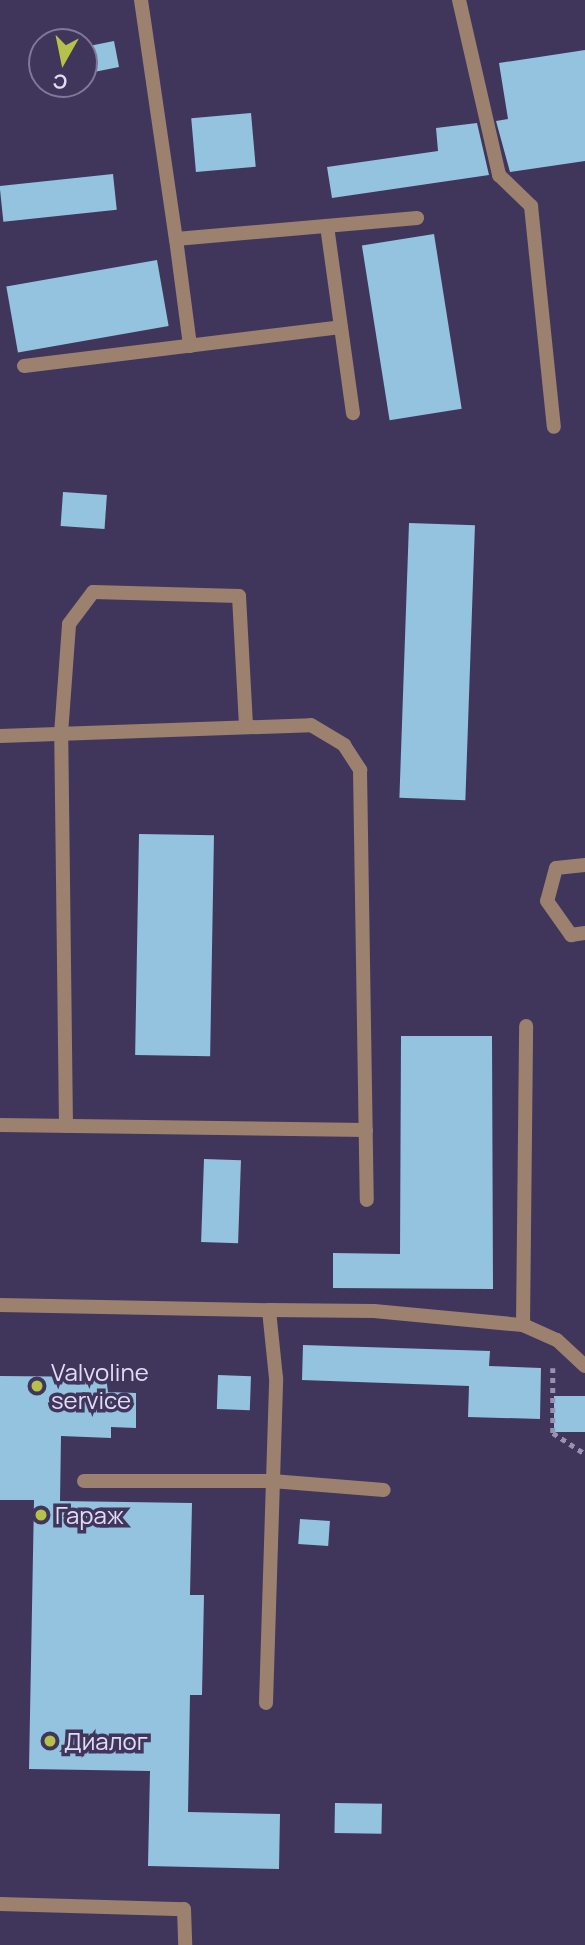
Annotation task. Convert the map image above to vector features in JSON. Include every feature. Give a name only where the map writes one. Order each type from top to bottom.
[{"type":"street","points":[[141,0],[190,346]]},
{"type":"street","points":[[459,0],[499,175],[531,206],[554,427]]},
{"type":"street","points":[[176,239],[417,218]]},
{"type":"street","points":[[327,226],[353,413]]},
{"type":"street","points":[[24,366],[341,327]]},
{"type":"street","points":[[66,1126],[61,734],[69,624],[93,592],[239,596],[246,727]]},
{"type":"street","points":[[0,736],[311,725],[344,745],[360,770],[367,1200]]},
{"type":"street","points":[[585,865],[555,868],[547,901],[571,935],[585,933]]},
{"type":"street","points":[[523,1325],[526,1026]]},
{"type":"street","points":[[0,1125],[366,1129]]},
{"type":"street","points":[[0,1305],[374,1311],[523,1325],[557,1340],[585,1366]]},
{"type":"street","points":[[266,1703],[276,1378],[269,1310]]},
{"type":"street","points":[[84,1481],[272,1481],[384,1490]]},
{"type":"street","points":[[0,1903],[184,1909],[185,1945]]},
{"type":"path","points":[[557,1340],[552,1375],[553,1433],[585,1454]]},
{"type":"building","points":[[114,41],[119,67],[98,71],[98,44]]},
{"type":"building","points":[[585,50],[585,161],[510,172],[496,121],[508,119],[499,63]]},
{"type":"building","points":[[251,113],[256,167],[196,172],[191,118]]},
{"type":"building","points":[[477,123],[489,175],[332,198],[327,167],[438,151],[436,128]]},
{"type":"building","points":[[113,174],[117,210],[3,222],[0,186]]},
{"type":"building","points":[[434,234],[462,409],[390,420],[362,245]]},
{"type":"building","points":[[157,260],[169,326],[18,353],[6,287]]},
{"type":"building","points":[[63,492],[107,495],[105,529],[61,526]]},
{"type":"building","points":[[409,523],[475,525],[465,800],[399,798]]},
{"type":"building","points":[[139,834],[214,835],[210,1056],[135,1055]]},
{"type":"building","points":[[401,1036],[492,1036],[493,1289],[333,1288],[333,1253],[400,1254]]},
{"type":"building","points":[[204,1159],[241,1160],[238,1243],[201,1242]]},
{"type":"building","points":[[303,1345],[490,1351],[489,1366],[541,1368],[540,1419],[468,1417],[469,1386],[302,1380]]},
{"type":"building","points":[[218,1375],[251,1376],[250,1410],[217,1409]]},
{"type":"building","points":[[0,1376],[106,1377],[108,1392],[136,1393],[136,1428],[111,1427],[111,1438],[61,1436],[60,1501],[192,1503],[190,1595],[204,1595],[202,1695],[190,1695],[188,1812],[280,1814],[279,1869],[148,1866],[150,1771],[29,1769],[34,1500],[0,1500]]},
{"type":"building","points":[[554,1396],[585,1396],[585,1432],[554,1432]]},
{"type":"building","points":[[300,1519],[330,1521],[328,1546],[298,1544]]},
{"type":"building","points":[[335,1803],[382,1804],[381,1834],[334,1833]]},
{"type":"place","name":"Valvoline service","points":[[37,1386]]},
{"type":"place","name":"Гараж","points":[[41,1515]]},
{"type":"place","name":"Диалог","points":[[50,1741]]}]
